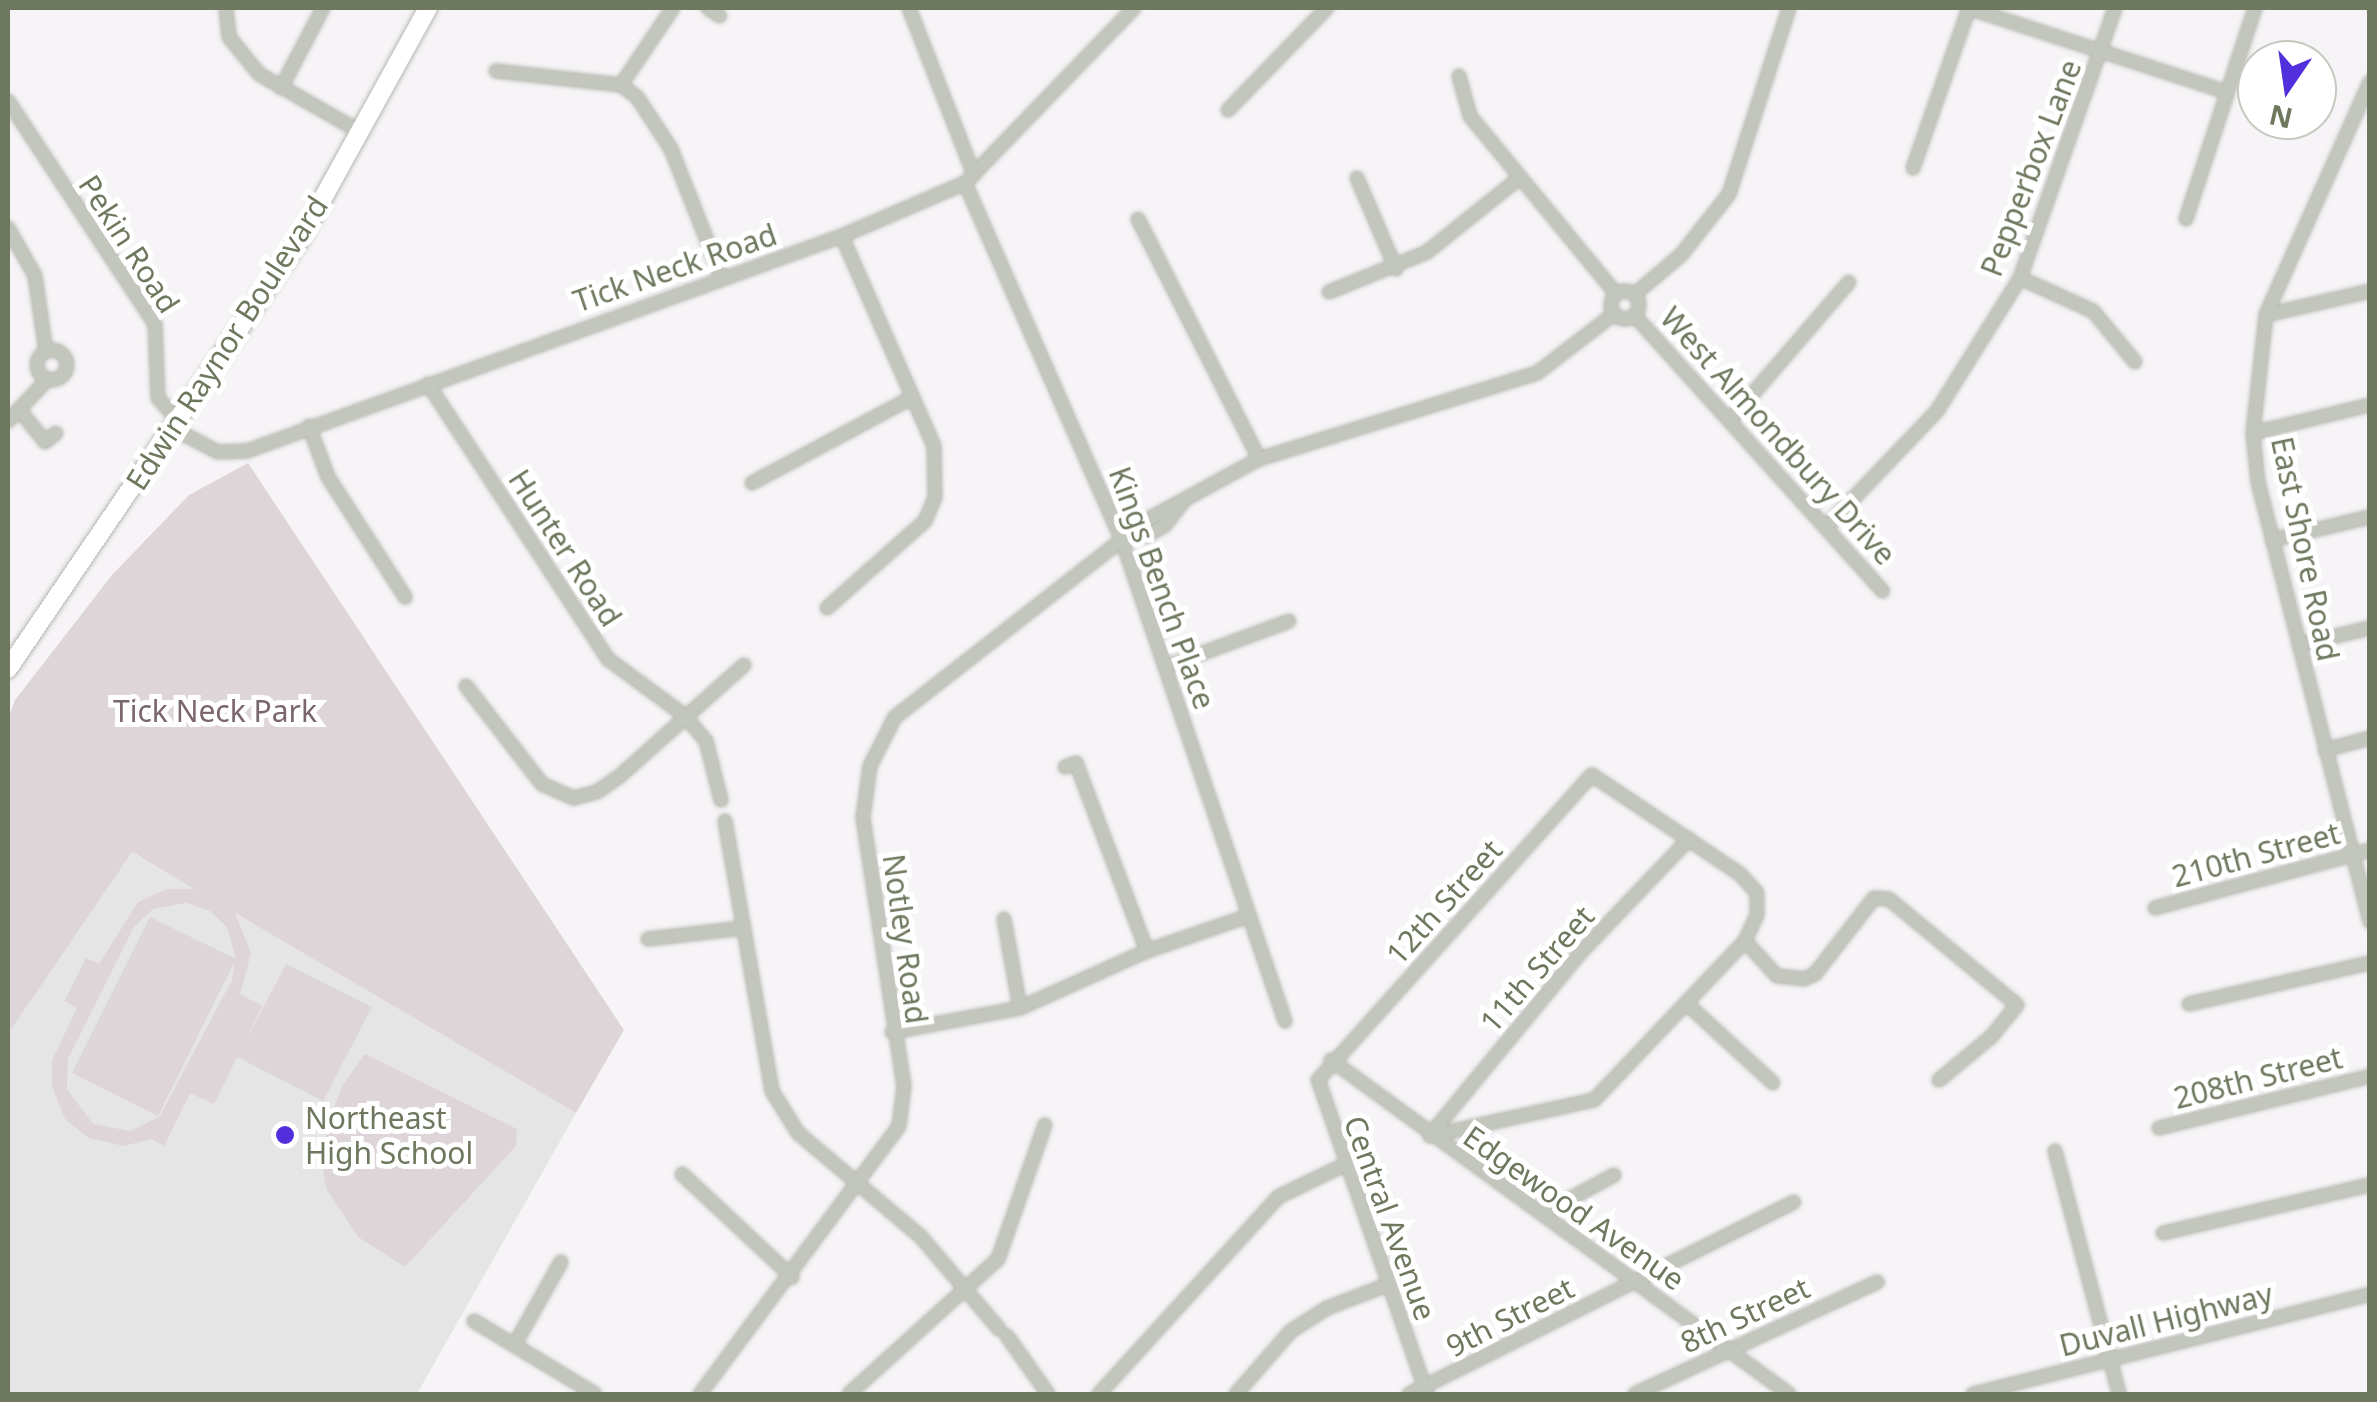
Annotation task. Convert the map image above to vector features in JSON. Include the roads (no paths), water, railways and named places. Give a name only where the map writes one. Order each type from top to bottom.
[{"type":"main road","name":"Edwin Raynor Boulevard","points":[[8,667],[175,424],[362,133],[428,8]]},
{"type":"street","points":[[226,8],[235,47],[281,88],[362,133]]},
{"type":"street","points":[[281,88],[324,8]]},
{"type":"street","points":[[622,85],[673,8]]},
{"type":"street","name":"Kings Bench Place","points":[[909,8],[969,179],[1128,538],[1245,917],[1285,1021]]},
{"type":"street","name":"Tick Neck Road","points":[[175,424],[204,447],[232,453],[720,276],[842,236],[969,179],[1134,8]]},
{"type":"street","points":[[1228,110],[1327,8]]},
{"type":"street","points":[[1616,294],[1635,294],[1681,256],[1729,194],[1790,8]]},
{"type":"street","points":[[1913,168],[1969,8],[2226,92]]},
{"type":"street","name":"Pepperbox Lane","points":[[1828,525],[1938,412],[2020,278],[2116,8]]},
{"type":"street","points":[[2186,220],[2255,8]]},
{"type":"street","points":[[496,72],[622,85],[637,97],[671,149],[720,276]]},
{"type":"street","points":[[1459,76],[1470,116],[1517,180],[1616,294],[1614,314],[1635,316],[1635,294]]},
{"type":"street","name":"East Shore Road","points":[[2370,82],[2266,316],[2253,433],[2272,540],[2370,922]]},
{"type":"street","name":"Pekin Road","points":[[8,101],[154,324],[156,390],[175,424]]},
{"type":"street","points":[[1356,178],[1396,269]]},
{"type":"street","points":[[1329,292],[1396,269],[1457,233],[1517,180]]},
{"type":"street","points":[[1138,219],[1259,460]]},
{"type":"street","points":[[8,228],[35,276],[46,351],[36,365],[47,380]]},
{"type":"street","points":[[827,608],[925,521],[935,498],[934,446],[842,236]]},
{"type":"street","points":[[2020,278],[2092,311],[2134,362]]},
{"type":"street","points":[[1732,418],[1849,282]]},
{"type":"street","points":[[2266,316],[2370,291]]},
{"type":"street","name":"Notley Road","points":[[700,1394],[792,1277],[899,1126],[904,1086],[892,1032],[863,817],[870,766],[895,718],[1128,538],[1146,536],[1164,524],[1184,500],[1259,460],[1537,373],[1614,314]]},
{"type":"street","name":"West Almondbury Drive","points":[[1635,316],[1732,418],[1883,590]]},
{"type":"street","points":[[8,421],[21,412],[47,380],[61,378],[68,364],[57,351],[46,351]]},
{"type":"street","name":"Hunter Road","points":[[428,384],[608,659],[685,716]]},
{"type":"street","points":[[752,483],[911,398]]},
{"type":"street","points":[[2253,433],[2370,405]]},
{"type":"street","points":[[21,412],[44,442],[56,433]]},
{"type":"street","points":[[309,426],[328,477],[406,597]]},
{"type":"street","points":[[2272,540],[2370,517]]},
{"type":"street","points":[[1168,666],[1289,622]]},
{"type":"street","points":[[2299,645],[2370,628]]},
{"type":"street","points":[[466,686],[542,784],[574,798],[597,792],[744,665]]},
{"type":"street","points":[[685,716],[706,741],[721,800]]},
{"type":"street","points":[[2324,750],[2370,738]]},
{"type":"street","points":[[1065,766],[1076,762],[1147,951]]},
{"type":"street","name":"12th Street","points":[[1331,1060],[1592,775],[1689,839]]},
{"type":"street","points":[[726,820],[772,1091],[798,1133],[858,1188],[921,1237],[1003,1332],[1048,1394]]},
{"type":"street","points":[[1430,1136],[1594,1100],[1745,941],[1757,916],[1757,893],[1740,874],[1689,839]]},
{"type":"street","name":"11th Street","points":[[1430,1136],[1582,951],[1689,839]]},
{"type":"street","name":"210th Street","points":[[2155,908],[2370,850]]},
{"type":"street","points":[[1745,941],[1777,976],[1804,980],[1874,898],[1889,899],[2017,1005],[1992,1036],[1939,1080]]},
{"type":"street","points":[[892,1032],[1020,1008],[1147,951],[1245,917]]},
{"type":"street","points":[[1004,918],[1020,1008]]},
{"type":"street","points":[[648,939],[744,928]]},
{"type":"street","points":[[2189,1004],[2370,963]]},
{"type":"street","points":[[1686,1003],[1773,1084]]},
{"type":"street","name":"Edgewood Avenue","points":[[1331,1060],[1430,1136],[1790,1394]]},
{"type":"street","name":"Central Avenue","points":[[1331,1060],[1318,1080],[1344,1166],[1426,1392]]},
{"type":"street","name":"208th Street","points":[[2159,1128],[2370,1076]]},
{"type":"street","points":[[849,1394],[966,1287],[1004,1246],[1045,1126]]},
{"type":"street","points":[[2055,1151],[2106,1358],[2119,1394]]},
{"type":"street","points":[[1099,1394],[1278,1197],[1344,1166]]},
{"type":"street","points":[[682,1174],[792,1277]]},
{"type":"street","points":[[1542,1214],[1614,1176]]},
{"type":"street","points":[[2163,1233],[2370,1186]]},
{"type":"street","name":"9th Street","points":[[1409,1394],[1426,1392],[1794,1202]]},
{"type":"street","points":[[515,1344],[561,1262]]},
{"type":"street","name":"8th Street","points":[[1635,1394],[1876,1282]]},
{"type":"street","points":[[1236,1394],[1291,1331],[1327,1308],[1387,1285]]},
{"type":"street","name":"Duvall Highway","points":[[1974,1394],[2370,1294]]},
{"type":"street","points":[[474,1321],[594,1394]]},
{"type":"place","name":"Northeast High School","points":[[285,1135]]},
{"type":"park label","name":"Tick Neck Park","points":[[215,711]]}]
